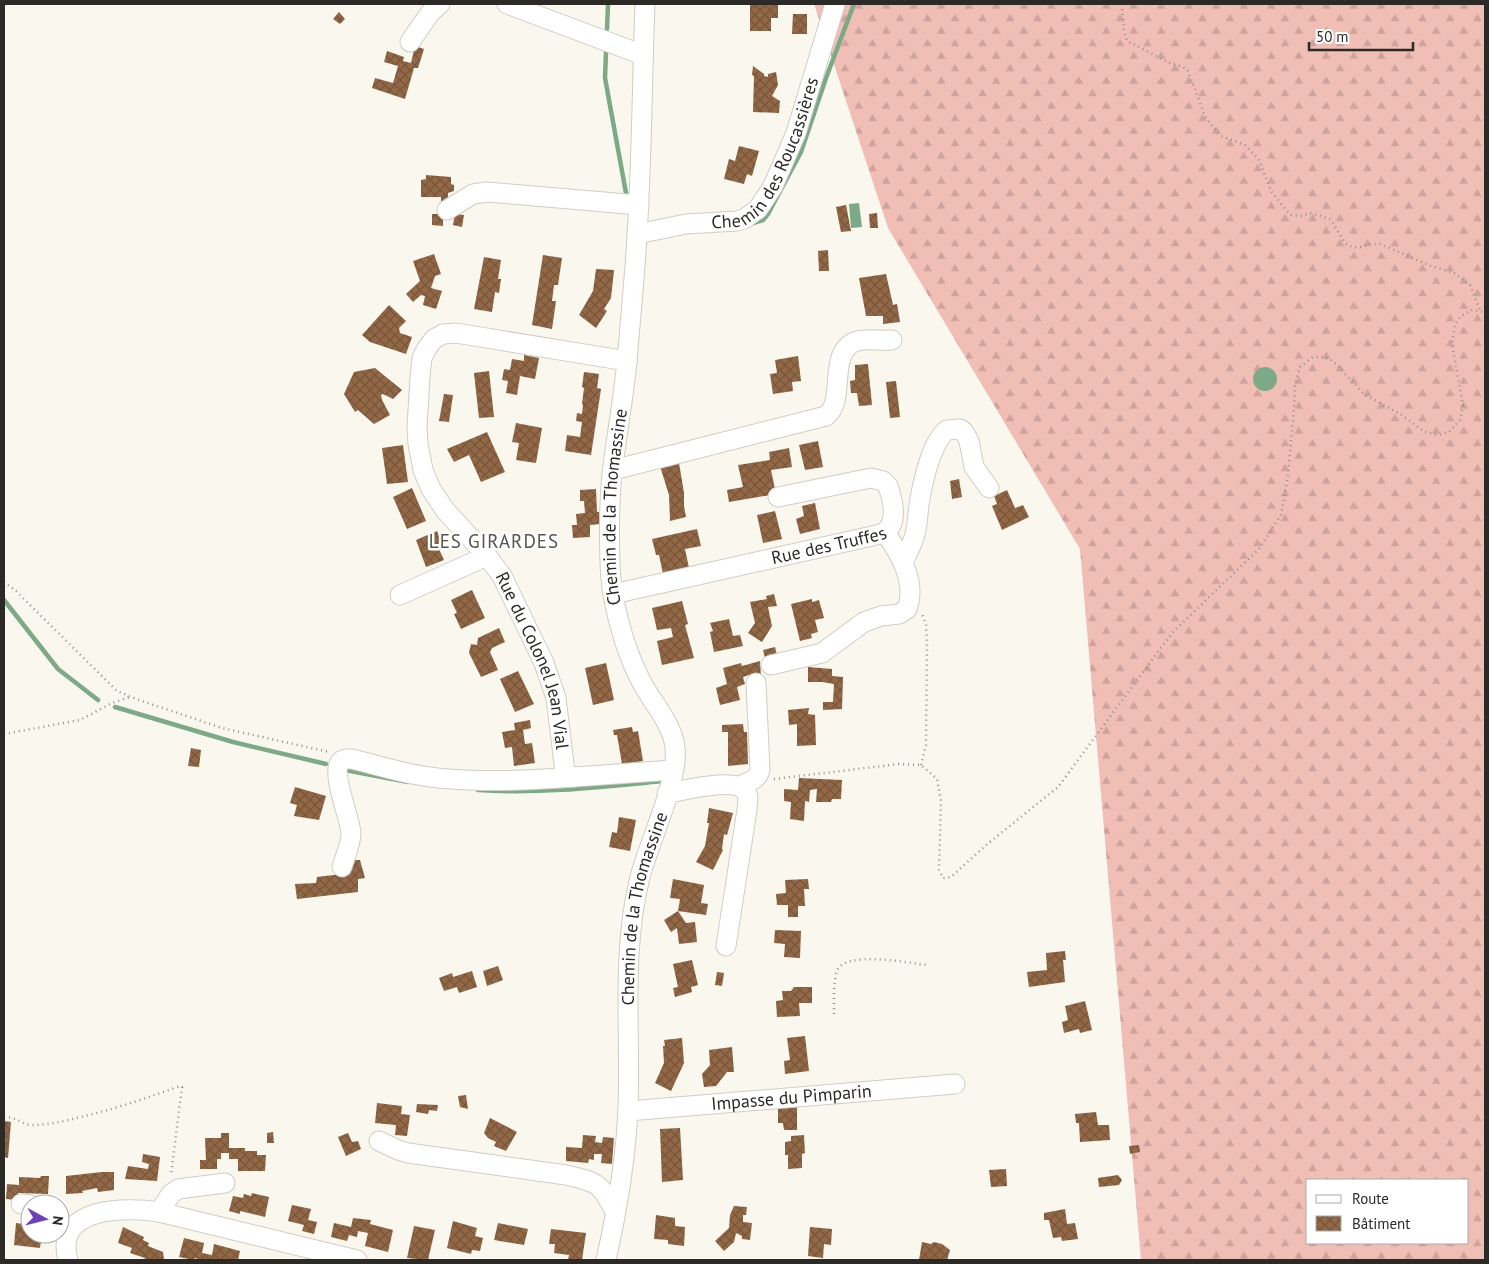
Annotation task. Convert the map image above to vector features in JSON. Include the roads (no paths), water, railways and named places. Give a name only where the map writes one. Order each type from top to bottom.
[{"type":"street","points":[[410,42],[430,13],[440,4]]},
{"type":"street","points":[[507,4],[643,55]]},
{"type":"street","name":"Chemin de la Thomassine","points":[[606,1260],[624,1161],[628,1111],[628,965],[632,920],[645,860],[667,793],[675,753],[668,726],[645,689],[634,665],[610,578],[609,538],[612,470],[627,362],[637,234],[645,4]]},
{"type":"street","name":"Chemin des Roucassières","points":[[637,234],[686,224],[737,222],[758,209],[773,186],[796,133],[836,4]]},
{"type":"street","points":[[447,210],[473,194],[487,192],[638,205]]},
{"type":"street","name":"Rue du Colonel Jean Vial","points":[[574,777],[566,774],[564,770],[556,698],[549,675],[511,593],[502,576],[487,556],[445,510],[431,489],[423,470],[417,427],[422,358],[427,348],[439,336],[456,333],[627,362]]},
{"type":"street","points":[[612,470],[826,416],[833,408],[840,362],[851,344],[858,341],[892,340]]},
{"type":"street","points":[[903,562],[915,535],[920,499],[937,441],[946,430],[950,428],[960,429],[967,436],[974,467],[988,488]]},
{"type":"street","name":"Rue des Truffes","points":[[613,594],[885,532],[890,529],[893,522],[888,486],[877,478],[857,480],[778,497]]},
{"type":"street","points":[[771,665],[822,653],[864,622],[903,612],[907,609],[911,595],[903,562],[897,549],[885,532]]},
{"type":"street","points":[[400,595],[487,556]]},
{"type":"street","points":[[742,788],[755,779],[759,775],[760,770],[756,683]]},
{"type":"street","points":[[342,867],[351,834],[338,779],[337,767],[339,762],[344,759],[352,759],[432,777],[511,781],[673,770]]},
{"type":"street","points":[[667,793],[726,784],[742,788],[748,798],[726,946]]},
{"type":"street","name":"Impasse du Pimparin","points":[[628,1111],[955,1084]]},
{"type":"street","points":[[379,1140],[408,1153],[566,1174],[586,1180],[602,1188],[615,1212]]},
{"type":"street","points":[[160,1212],[171,1194],[178,1189],[225,1183]]},
{"type":"street","points":[[70,1224],[97,1214],[131,1210],[160,1212],[357,1260]]},
{"type":"street","points":[[67,1244],[68,1260]]},
{"type":"waterway","points":[[607,29],[608,4]]},
{"type":"waterway","points":[[753,223],[763,220],[768,214],[801,152],[854,4]]},
{"type":"waterway","points":[[606,52],[605,78],[626,193]]},
{"type":"waterway","points":[[4,600],[58,669],[98,700]]},
{"type":"waterway","points":[[115,707],[233,742],[326,764]]},
{"type":"waterway","points":[[345,770],[408,782]]},
{"type":"waterway","points":[[478,790],[524,791],[594,788],[663,781]]},
{"type":"district","name":"LES GIRARDES","points":[[494,541]]}]
